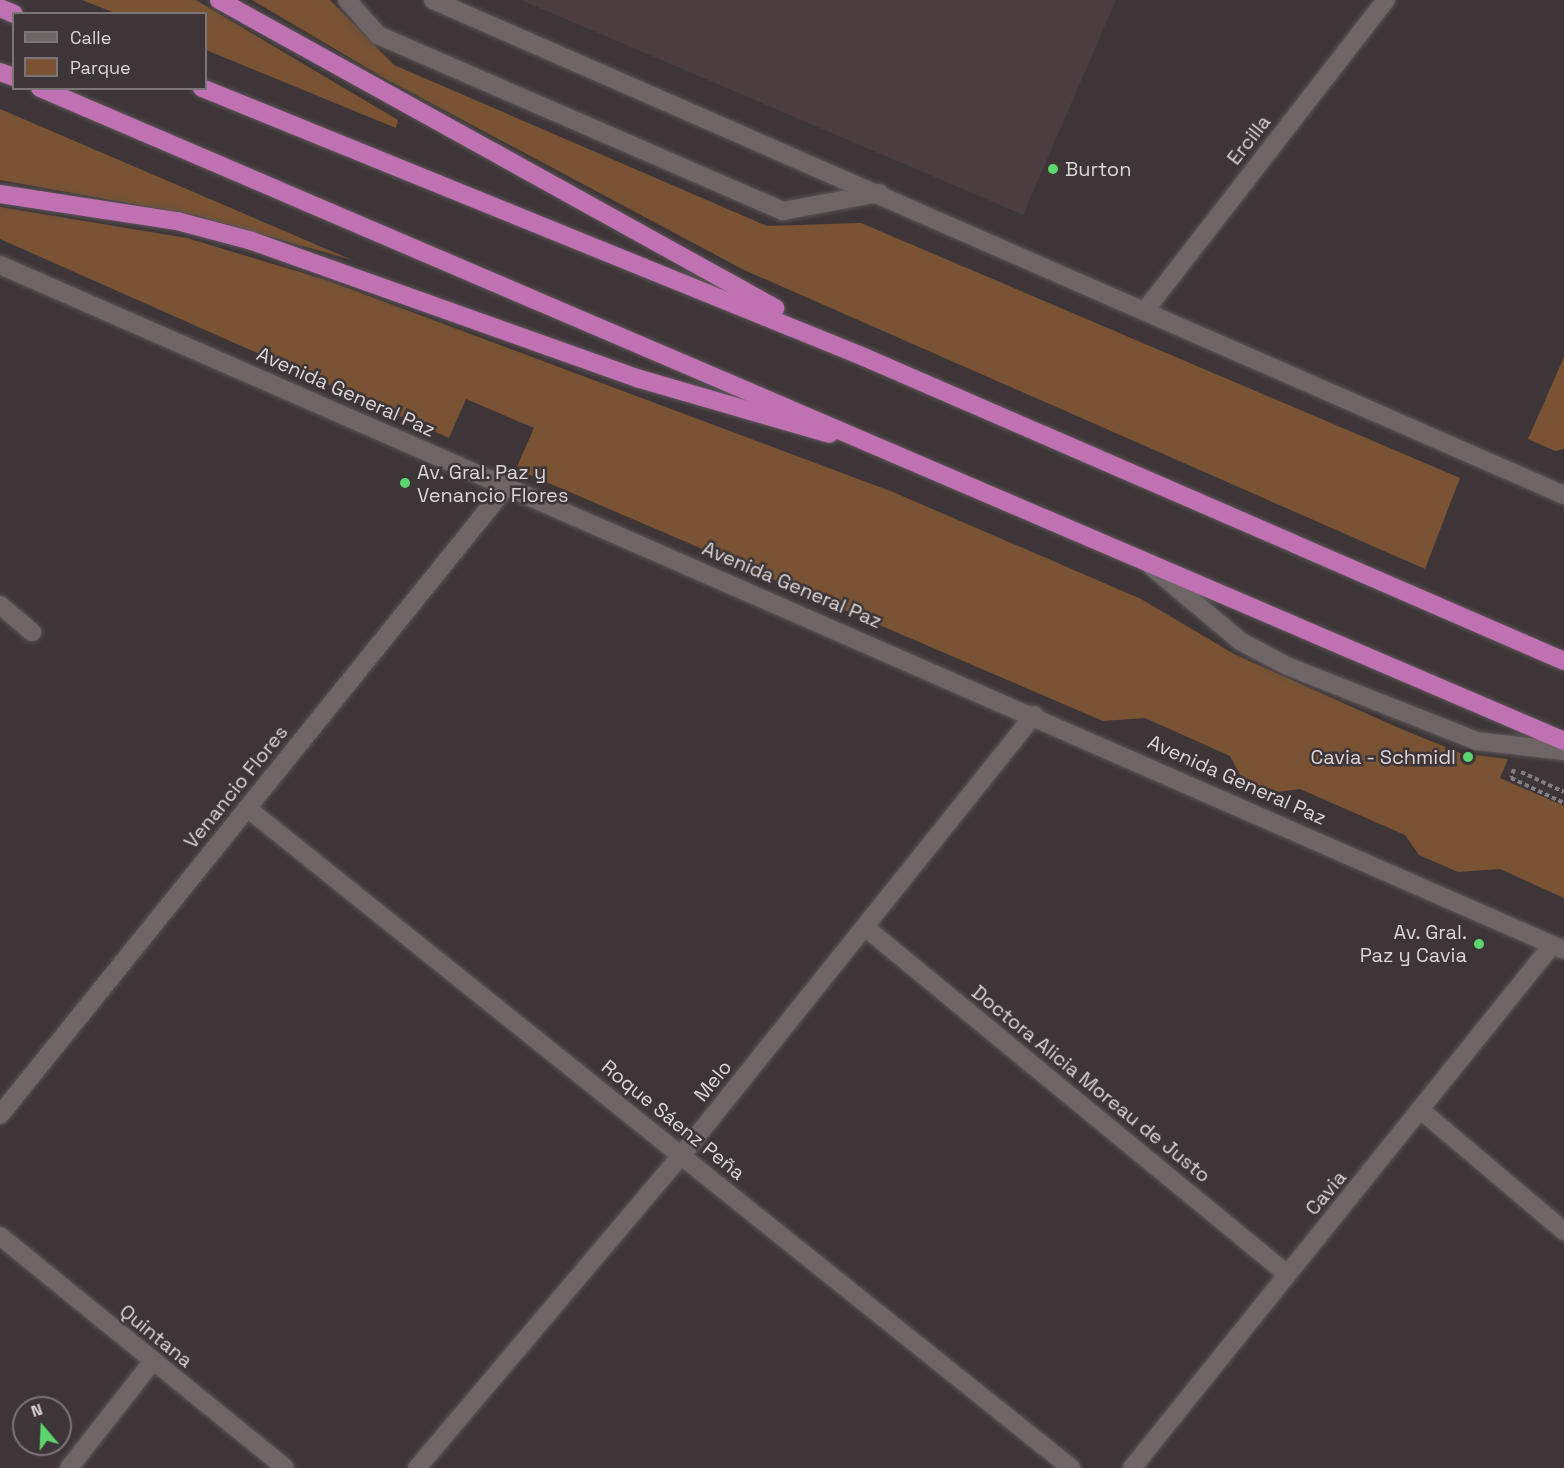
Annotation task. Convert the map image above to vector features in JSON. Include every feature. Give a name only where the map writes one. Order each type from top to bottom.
[{"type":"highway","points":[[219,0],[864,357]]},
{"type":"highway","points":[[45,90],[1136,554],[1564,741]]},
{"type":"highway","points":[[207,90],[864,357],[1564,661]]},
{"type":"highway","points":[[0,194],[177,221],[252,241],[640,379],[910,458]]},
{"type":"street","points":[[347,0],[378,35],[783,211],[879,193]]},
{"type":"street","points":[[433,0],[1148,308],[1564,495]]},
{"type":"street","name":"Ercilla","points":[[1148,308],[1386,0]]},
{"type":"street","name":"Avenida General Paz","points":[[3,272],[507,486],[1034,715],[1558,947]]},
{"type":"street","name":"Venancio Flores","points":[[0,1115],[507,486]]},
{"type":"street","points":[[1136,554],[1240,641],[1287,666],[1476,741],[1564,751]]},
{"type":"street","points":[[0,605],[32,632]]},
{"type":"street","name":"Melo","points":[[417,1468],[681,1156],[866,928],[1034,715]]},
{"type":"street","name":"Roque Sáenz Peña","points":[[247,808],[1071,1468]]},
{"type":"street","name":"Doctora Alicia Moreau de Justo","points":[[866,928],[1287,1274]]},
{"type":"street","name":"Cavia","points":[[1132,1468],[1287,1274],[1558,947]]},
{"type":"street","points":[[1423,1112],[1564,1231]]},
{"type":"street","name":"Quintana","points":[[0,1236],[285,1468]]},
{"type":"street","points":[[69,1468],[152,1362]]},
{"type":"path","points":[[1564,792],[1515,769],[1511,778],[1564,803]]},
{"type":"shaded area","points":[[521,0],[1116,0],[1023,215]]},
{"type":"green space","points":[[82,0],[196,0],[398,120],[396,128],[207,50],[207,12],[112,12]]},
{"type":"green space","points":[[252,0],[330,0],[394,65],[767,226],[861,223],[1460,478],[1425,569],[742,269],[386,79]]},
{"type":"green space","points":[[0,109],[352,260],[194,215],[0,180]]},
{"type":"green space","points":[[0,207],[187,238],[326,280],[893,492],[1141,599],[1234,654],[1399,728],[1460,753],[1508,759],[1500,778],[1564,806],[1564,898],[1500,869],[1458,872],[1419,855],[1405,835],[1300,789],[1278,792],[1242,779],[1230,756],[1145,718],[1103,721],[516,469],[534,428],[466,399],[449,438],[0,239]]},
{"type":"green space","points":[[1564,357],[1564,449],[1555,451],[1528,439]]},
{"type":"place","name":"Burton","points":[[1053,169]]},
{"type":"place","name":"Av. Gral. Paz y Venancio Flores","points":[[405,483]]},
{"type":"place","name":"Cavia - Schmidl","points":[[1468,757]]},
{"type":"place","name":"Av. Gral. Paz y Cavia","points":[[1479,944]]}]
